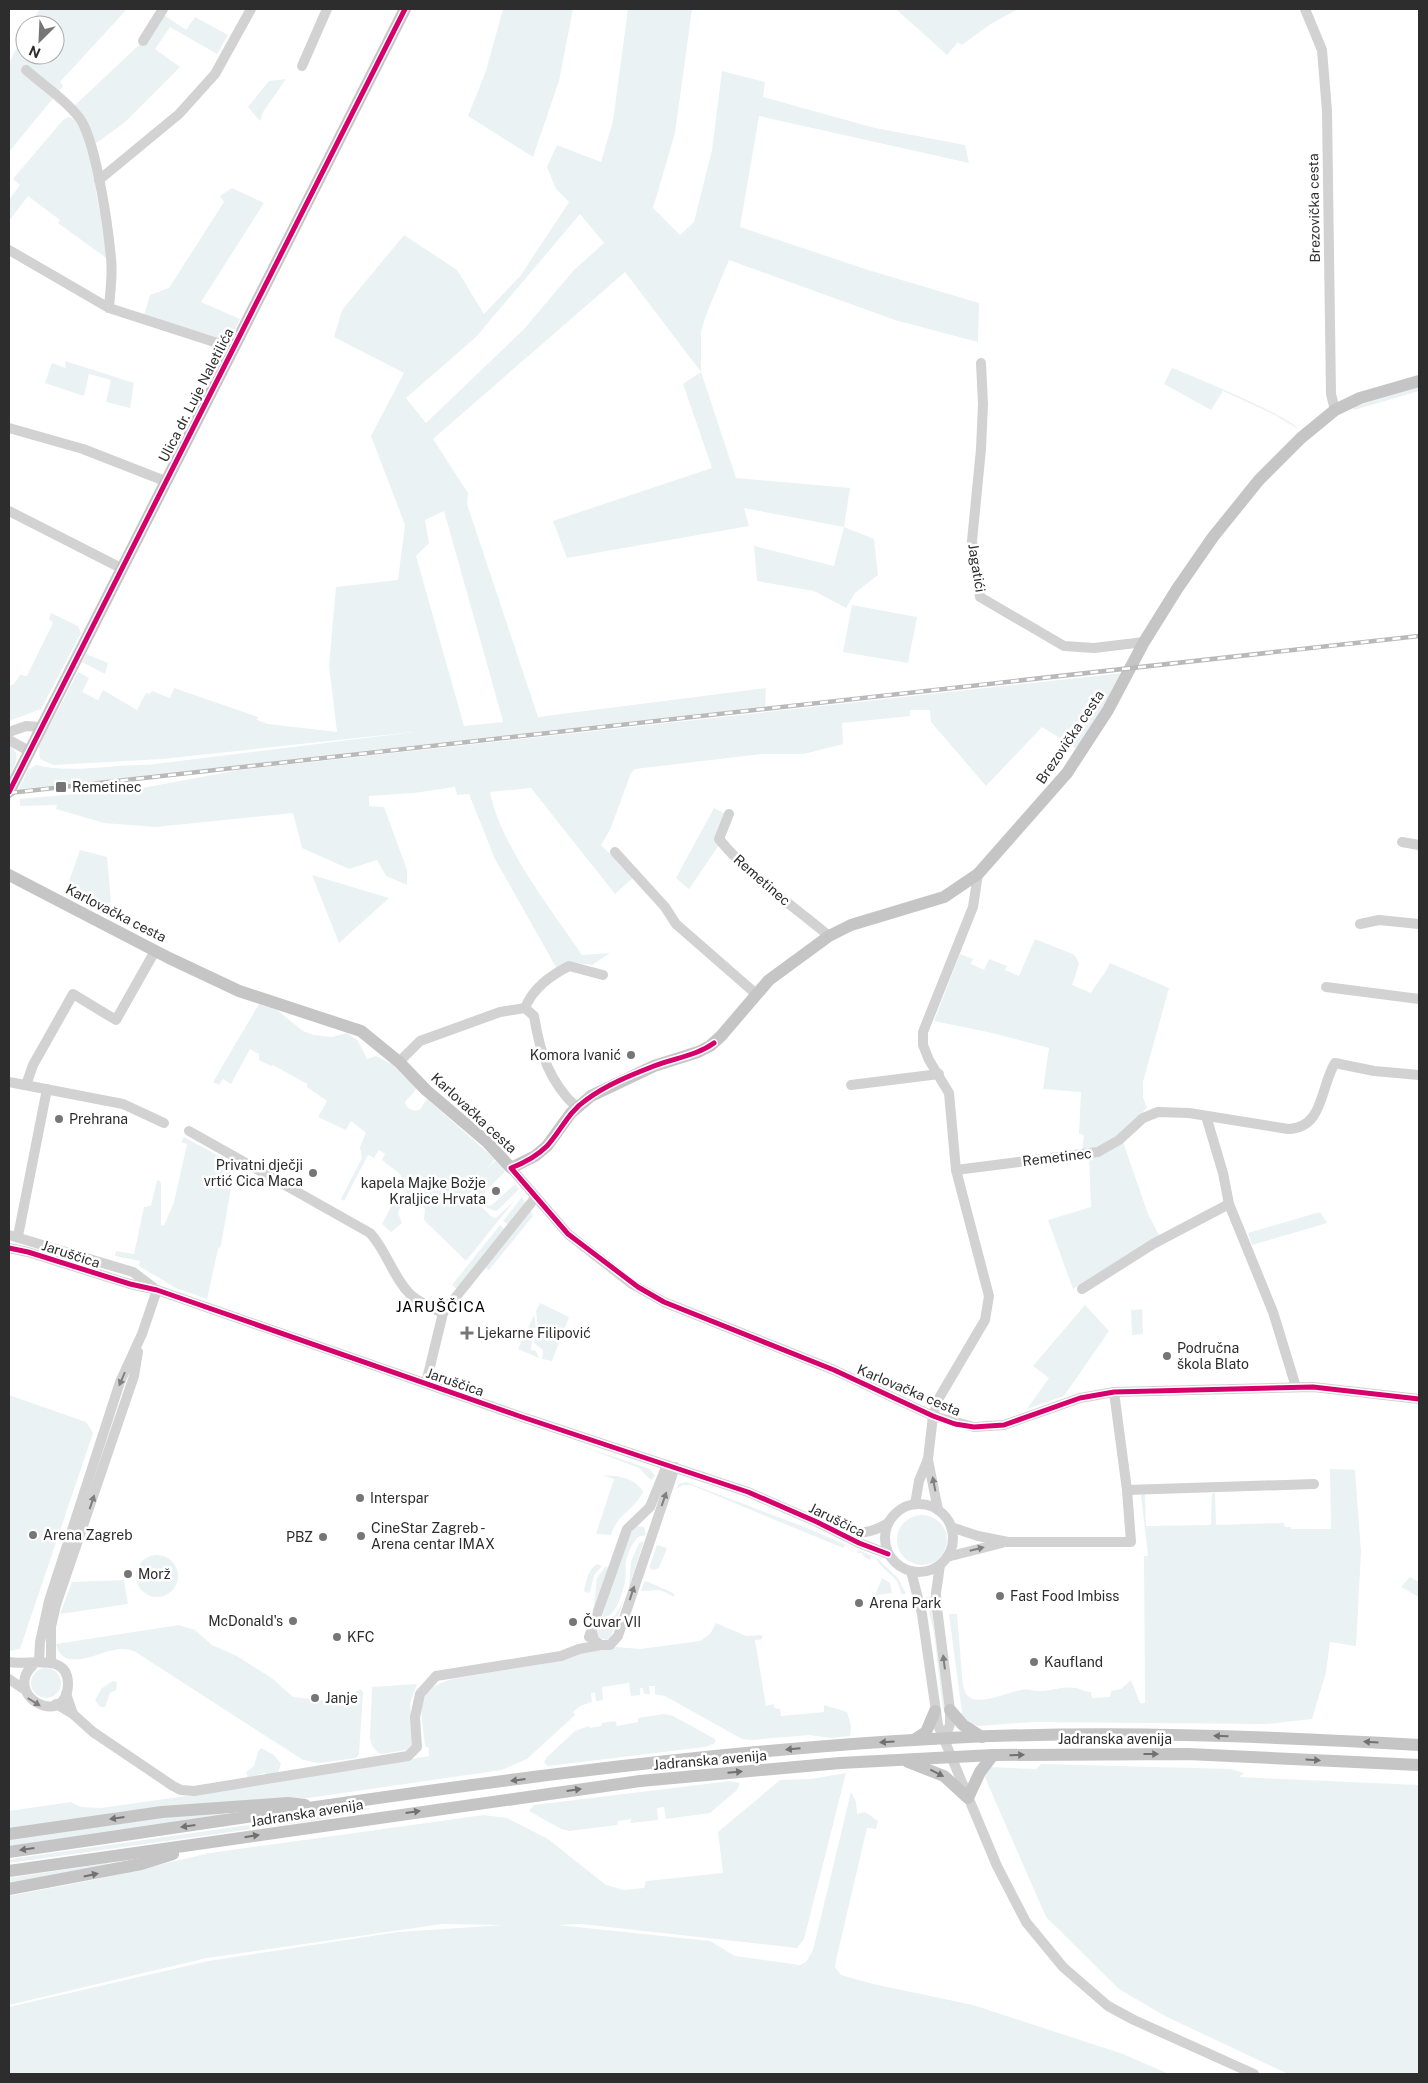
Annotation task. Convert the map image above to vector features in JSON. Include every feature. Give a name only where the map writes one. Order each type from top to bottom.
[{"type":"main road","name":"Ulica dr. Luje Naletilića","points":[[9,792],[120,568],[406,9]]},
{"type":"main road","name":"Brezovička cesta","points":[[511,1168],[535,1156],[547,1146],[576,1107],[615,1083],[654,1066],[707,1048],[721,1036],[755,993],[783,968],[829,936],[851,925],[944,897],[978,874],[1067,773],[1108,710],[1144,642],[1182,582],[1233,510],[1288,451],[1335,410],[1360,398],[1419,381]]},
{"type":"main road","name":"Karlovačka cesta","points":[[9,875],[156,951],[239,991],[361,1031],[399,1062],[426,1090],[487,1142],[511,1168]]},
{"type":"main road","points":[[950,1710],[963,1725],[982,1737]]},
{"type":"main road","points":[[914,1740],[926,1732],[935,1711]]},
{"type":"main road","name":"Jadranska avenija","points":[[9,1852],[323,1807],[660,1763],[914,1740],[982,1737],[1190,1735],[1419,1745]]},
{"type":"main road","name":"Jadranska avenija","points":[[9,1871],[640,1781],[844,1762],[994,1755],[1188,1754],[1419,1765]]},
{"type":"main road","points":[[899,1759],[944,1776],[968,1798],[980,1772],[994,1755]]},
{"type":"main road","points":[[9,1834],[162,1812],[288,1803],[323,1807]]},
{"type":"main road","points":[[9,1889],[141,1864],[204,1844]]},
{"type":"street","points":[[143,41],[163,9]]},
{"type":"street","points":[[99,180],[179,114],[215,74],[251,9]]},
{"type":"street","points":[[302,66],[327,9]]},
{"type":"street","name":"Brezovička cesta","points":[[1305,9],[1319,41],[1324,65],[1327,111],[1331,394],[1335,410]]},
{"type":"street","points":[[26,70],[70,108],[81,121],[86,132],[99,180],[112,260],[109,308]]},
{"type":"street","name":"Ulica dr. Luje Naletilića","points":[[9,250],[109,308],[233,348]]},
{"type":"street","name":"Jagatići","points":[[981,363],[982,440],[972,541],[980,598],[1064,646],[1094,648],[1144,642]]},
{"type":"street","name":"Ulica dr. Luje Naletilića","points":[[9,428],[83,449],[165,481]]},
{"type":"street","points":[[9,510],[120,568]]},
{"type":"street","points":[[9,732],[26,726],[40,727]]},
{"type":"street","points":[[9,740],[29,750]]},
{"type":"street","name":"Remetinec","points":[[730,814],[719,839],[723,844],[749,872],[829,936]]},
{"type":"street","points":[[1402,842],[1419,845]]},
{"type":"street","points":[[615,852],[665,907],[676,924],[755,993]]},
{"type":"street","points":[[915,1504],[919,1481],[928,1459],[933,1416],[939,1398],[984,1320],[989,1296],[956,1170],[948,1093],[923,1045],[923,1032],[973,907],[978,874]]},
{"type":"street","points":[[1360,924],[1379,920],[1419,924]]},
{"type":"street","points":[[26,1085],[33,1065],[73,994],[116,1020],[156,951]]},
{"type":"street","points":[[524,1008],[534,991],[555,973],[569,966],[603,975]]},
{"type":"street","points":[[1326,987],[1419,999]]},
{"type":"street","points":[[399,1062],[420,1041],[500,1012],[524,1008],[534,1016],[538,1045],[556,1084],[576,1107]]},
{"type":"street","name":"Remetinec","points":[[956,1170],[1098,1152],[1119,1140],[1143,1118],[1158,1112],[1206,1116],[1296,1129],[1313,1119],[1335,1063],[1419,1075]]},
{"type":"street","points":[[851,1085],[939,1074]]},
{"type":"street","points":[[9,1082],[133,1107],[164,1123]]},
{"type":"street","name":"Jaruščica","points":[[47,1089],[14,1235],[133,1272],[157,1290]]},
{"type":"street","points":[[1206,1116],[1223,1173],[1228,1204],[1272,1312],[1296,1387]]},
{"type":"street","points":[[189,1131],[370,1233],[378,1241],[403,1285],[411,1295],[443,1313]]},
{"type":"street","name":"Karlovačka cesta","points":[[511,1168],[568,1234],[632,1284],[664,1302],[834,1370],[933,1416],[955,1424],[990,1427],[1018,1420],[1080,1398],[1114,1392],[1296,1387],[1355,1390],[1419,1400]]},
{"type":"street","name":"Jaruščica","points":[[426,1383],[443,1313],[535,1198]]},
{"type":"street","points":[[1082,1289],[1153,1244],[1228,1204]]},
{"type":"street","name":"Jaruščica","points":[[9,1248],[28,1252],[130,1284],[157,1290],[748,1492],[824,1525],[859,1543],[888,1554]]},
{"type":"street","points":[[22,1688],[24,1674],[36,1663],[49,1601],[120,1382],[142,1334],[157,1290]]},
{"type":"street","points":[[51,1662],[50,1626],[56,1604],[134,1376],[142,1334]]},
{"type":"street","points":[[951,1527],[978,1536],[1008,1542],[1131,1542],[1127,1490],[1114,1392]]},
{"type":"street","points":[[928,1459],[938,1510],[951,1527],[953,1537],[944,1561],[936,1593],[950,1710],[950,1724],[945,1738]]},
{"type":"street","points":[[579,1649],[592,1632],[627,1529],[650,1507],[671,1466]]},
{"type":"street","points":[[56,1704],[73,1714],[93,1732],[181,1790],[194,1791],[408,1756],[417,1747],[415,1717],[420,1694],[436,1676],[561,1656],[579,1649],[610,1645],[618,1636],[653,1530],[671,1466]]},
{"type":"street","points":[[1127,1490],[1314,1484]]},
{"type":"street","points":[[938,1510],[923,1504],[915,1504],[904,1507],[895,1514],[888,1523],[885,1544],[888,1554],[894,1562],[912,1572],[922,1572],[944,1561],[1008,1542]]},
{"type":"street","points":[[638,1519],[647,1523],[653,1530]]},
{"type":"street","name":"Jaruščica","points":[[824,1525],[862,1533],[874,1531],[888,1523]]},
{"type":"street","points":[[912,1572],[922,1614],[935,1711],[940,1730],[945,1738],[950,1757],[997,1866],[1026,1922],[1063,1967],[1108,2006],[1134,2020],[1254,2074]]},
{"type":"street","points":[[592,1632],[594,1640],[601,1645]]},
{"type":"street","points":[[9,1662],[51,1662],[58,1665],[66,1676],[66,1694],[73,1714]]},
{"type":"street","points":[[9,1679],[22,1688],[28,1701],[42,1707],[56,1704],[66,1694]]},
{"type":"shaded area","points":[[40,9],[127,9],[60,82],[63,86],[9,152],[9,63],[15,51],[15,65],[65,65],[65,15],[36,15]]},
{"type":"shaded area","points":[[503,9],[573,9],[559,81],[533,157],[468,116],[486,71]]},
{"type":"shaded area","points":[[628,9],[692,9],[675,133],[653,208],[680,235],[694,222],[712,150],[722,71],[765,82],[763,97],[875,128],[965,145],[969,163],[759,116],[740,227],[868,270],[979,303],[978,342],[895,320],[729,260],[706,315],[701,332],[701,372],[625,272],[433,439],[468,493],[467,504],[538,717],[766,688],[765,708],[208,770],[19,789],[28,770],[36,765],[50,768],[78,769],[147,765],[422,731],[162,759],[53,765],[40,759],[39,746],[78,672],[89,678],[82,692],[98,700],[103,690],[137,710],[146,693],[150,694],[152,691],[170,698],[174,688],[258,717],[257,720],[268,724],[337,732],[329,666],[336,587],[398,580],[405,525],[371,436],[404,373],[334,337],[342,310],[404,235],[457,270],[484,314],[521,275],[569,202],[556,189],[547,167],[557,145],[601,162],[613,121]],"holes":[[[580,214],[604,243],[574,270],[524,329],[426,423],[406,398],[476,337]],[[444,511],[503,721],[503,722],[464,726],[416,556],[429,543],[425,520]]]},
{"type":"shaded area","points":[[896,9],[1018,9],[989,25],[962,45],[958,42],[947,55]]},
{"type":"shaded area","points":[[164,15],[186,30],[195,17],[228,35],[217,54],[170,27],[155,49],[180,67],[124,123],[95,144],[72,108],[139,45],[147,43]]},
{"type":"shaded area","points":[[286,79],[263,112],[260,121],[248,107],[269,81]]},
{"type":"shaded area","points":[[69,117],[80,128],[88,150],[109,260],[58,223],[60,220],[28,196],[9,221],[9,200],[20,185],[13,179],[63,120]]},
{"type":"shaded area","points":[[232,188],[264,203],[201,302],[240,319],[229,341],[144,315],[150,295],[169,288],[224,202],[220,196]]},
{"type":"shaded area","points":[[65,361],[134,383],[130,408],[106,402],[111,380],[89,374],[84,396],[45,383],[52,363],[66,368]]},
{"type":"shaded area","points":[[1172,368],[1260,406],[1292,423],[1298,429],[1273,414],[1223,391],[1211,410],[1164,384]]},
{"type":"shaded area","points":[[701,372],[736,478],[850,488],[844,527],[744,508],[749,526],[567,558],[553,521],[712,468],[683,384]]},
{"type":"shaded area","points":[[1419,387],[1419,391],[1354,410],[1353,407]]},
{"type":"shaded area","points":[[844,527],[874,539],[878,575],[855,593],[846,608],[814,591],[757,581],[754,546],[834,566]]},
{"type":"shaded area","points":[[852,605],[917,617],[908,663],[843,652]]},
{"type":"shaded area","points":[[51,613],[78,626],[81,633],[41,709],[9,721],[9,686],[14,684],[20,675],[27,676],[53,623],[49,619]]},
{"type":"shaded area","points":[[86,654],[108,663],[105,674],[82,662]]},
{"type":"shaded area","points":[[1123,673],[1077,749],[1042,727],[986,786],[931,722],[930,710],[910,710],[910,716],[842,723],[843,744],[804,754],[762,754],[635,769],[631,773],[610,830],[601,845],[634,877],[615,894],[531,788],[490,792],[504,834],[542,898],[582,955],[610,953],[592,965],[568,962],[557,969],[495,859],[469,794],[457,795],[455,787],[414,793],[369,796],[369,806],[384,807],[407,870],[407,885],[386,876],[377,860],[349,869],[302,848],[293,813],[156,827],[104,823],[56,809],[57,805],[20,806],[20,799],[142,788],[239,770]]},
{"type":"shaded area","points":[[9,745],[16,752],[16,761],[9,779]]},
{"type":"shaded area","points":[[714,808],[727,815],[719,845],[689,889],[676,878]]},
{"type":"shaded area","points":[[80,850],[107,857],[111,902],[99,909],[66,890]]},
{"type":"shaded area","points":[[312,875],[389,898],[339,943]]},
{"type":"shaded area","points":[[1035,939],[1075,955],[1079,964],[1072,985],[1091,993],[1110,963],[1169,988],[1143,1082],[1143,1097],[1147,1108],[1109,1145],[1082,1152],[1084,1135],[1079,1134],[1081,1092],[1043,1089],[1049,1048],[992,1033],[934,1021],[960,954],[973,959],[971,964],[984,970],[989,959],[1007,966],[1005,970],[1019,976]]},
{"type":"shaded area","points":[[259,1004],[277,1010],[303,1031],[314,1035],[332,1037],[347,1033],[358,1041],[367,1059],[376,1056],[393,1065],[416,1088],[405,1103],[408,1108],[416,1111],[419,1110],[427,1099],[495,1159],[487,1169],[496,1160],[505,1169],[504,1173],[485,1191],[483,1202],[489,1206],[493,1204],[515,1184],[519,1189],[497,1211],[483,1204],[476,1197],[473,1190],[468,1194],[492,1217],[496,1218],[515,1200],[466,1261],[424,1220],[425,1209],[417,1201],[410,1200],[401,1206],[398,1213],[402,1223],[391,1232],[382,1224],[393,1203],[405,1194],[407,1188],[400,1174],[382,1160],[385,1154],[379,1150],[374,1158],[368,1155],[344,1201],[341,1199],[362,1158],[360,1147],[366,1133],[351,1121],[346,1130],[318,1117],[327,1101],[307,1087],[307,1084],[273,1065],[271,1066],[259,1060],[259,1054],[250,1049],[231,1084],[223,1079],[219,1085],[213,1082]]},
{"type":"shaded area","points":[[184,1137],[235,1165],[221,1245],[218,1249],[207,1299],[176,1288],[139,1266],[140,1261],[115,1256],[116,1251],[134,1254],[144,1207],[151,1206],[157,1180],[161,1184],[161,1225],[164,1226],[174,1202],[187,1144],[181,1142]]},
{"type":"shaded area","points":[[1123,1142],[1148,1214],[1160,1237],[1073,1289],[1048,1220],[1091,1207],[1089,1157]]},
{"type":"shaded area","points":[[522,1197],[525,1203],[508,1225],[503,1221]]},
{"type":"shaded area","points":[[530,1210],[533,1216],[489,1270],[484,1267]]},
{"type":"shaded area","points":[[1320,1212],[1327,1223],[1252,1245],[1248,1233]]},
{"type":"shaded area","points":[[500,1225],[504,1229],[457,1289],[452,1285]]},
{"type":"shaded area","points":[[540,1303],[569,1317],[552,1361],[542,1359],[543,1350],[534,1343],[538,1329],[536,1311]]},
{"type":"shaded area","points":[[1085,1305],[1109,1331],[1064,1396],[1027,1409],[1049,1378],[1033,1366]]},
{"type":"shaded area","points":[[1142,1309],[1143,1334],[1132,1335],[1131,1310]]},
{"type":"shaded area","points":[[534,1315],[536,1328],[533,1328],[531,1350],[536,1351],[539,1358],[518,1349]]},
{"type":"shaded area","name":"Arena Zagreb","points":[[9,1395],[86,1422],[93,1433],[20,1649],[9,1651]]},
{"type":"shaded area","points":[[576,1444],[650,1469],[655,1476],[651,1480],[639,1468]]},
{"type":"shaded area","points":[[1330,1469],[1355,1470],[1361,1552],[1356,1646],[1330,1642],[1326,1672],[1312,1719],[1268,1724],[1032,1722],[979,1726],[968,1723],[958,1714],[962,1713],[949,1614],[957,1614],[963,1686],[966,1694],[972,1699],[988,1699],[1024,1690],[1042,1691],[1070,1687],[1091,1692],[1092,1698],[1110,1697],[1111,1691],[1121,1689],[1131,1680],[1140,1703],[1145,1703],[1144,1556],[1148,1556],[1141,1495],[1145,1494],[1146,1526],[1211,1525],[1212,1493],[1215,1493],[1216,1525],[1284,1523],[1285,1527],[1291,1527],[1291,1529],[1331,1529]]},
{"type":"shaded area","points":[[602,1475],[631,1480],[643,1492],[635,1504],[618,1521],[611,1535],[596,1534],[614,1479]]},
{"type":"shaded area","points":[[686,1482],[807,1528],[877,1558],[898,1578],[906,1594],[901,1594],[897,1581],[879,1564],[876,1558],[871,1556],[870,1560],[864,1557],[862,1553],[857,1553],[858,1550],[845,1545],[843,1548],[691,1485],[683,1485],[676,1489],[679,1484]]},
{"type":"shaded area","points":[[917,1515],[927,1515],[940,1522],[947,1535],[947,1545],[940,1558],[927,1565],[917,1565],[908,1561],[901,1554],[897,1545],[897,1535],[901,1526],[908,1519]]},
{"type":"shaded area","points":[[636,1526],[644,1527],[646,1535],[638,1537],[632,1545],[626,1561],[625,1581],[621,1598],[611,1614],[602,1618],[626,1542]]},
{"type":"shaded area","points":[[644,1541],[629,1587],[631,1562],[639,1543]]},
{"type":"shaded area","points":[[657,1545],[667,1548],[659,1568],[654,1570],[649,1568]]},
{"type":"shaded area","points":[[161,1555],[169,1558],[175,1564],[178,1576],[175,1588],[169,1594],[153,1597],[145,1594],[139,1588],[136,1572],[139,1564],[145,1558]]},
{"type":"shaded area","points":[[597,1564],[602,1566],[594,1575],[590,1592],[587,1593],[584,1591],[588,1576],[591,1569]]},
{"type":"shaded area","points":[[606,1566],[609,1569],[593,1614],[597,1578]]},
{"type":"shaded area","points":[[1410,1577],[1419,1582],[1419,1597],[1401,1587]]},
{"type":"shaded area","points":[[882,1578],[890,1583],[892,1593],[875,1595]]},
{"type":"shaded area","points":[[124,1580],[128,1604],[60,1614],[72,1582]]},
{"type":"shaded area","points":[[646,1581],[673,1593],[675,1597],[660,1590],[641,1591]]},
{"type":"shaded area","points":[[626,1593],[611,1637],[607,1640],[599,1638],[597,1632],[600,1623],[610,1621],[614,1617]]},
{"type":"shaded area","points":[[932,1596],[946,1709],[943,1709],[934,1633],[926,1597]]},
{"type":"shaded area","points":[[716,1623],[746,1636],[762,1635],[762,1639],[755,1640],[766,1706],[773,1704],[775,1708],[780,1709],[781,1716],[824,1712],[824,1705],[847,1712],[851,1726],[850,1736],[830,1738],[809,1735],[751,1740],[742,1739],[665,1696],[655,1694],[655,1686],[649,1686],[650,1694],[644,1694],[643,1688],[640,1688],[640,1695],[631,1696],[629,1683],[602,1687],[603,1700],[596,1701],[595,1693],[591,1693],[592,1702],[580,1706],[573,1712],[575,1715],[527,1759],[502,1770],[308,1798],[9,1829],[9,1811],[71,1802],[81,1807],[101,1808],[263,1785],[429,1756],[429,1748],[425,1746],[421,1713],[422,1704],[430,1690],[439,1684],[452,1679],[560,1661],[583,1652],[616,1647],[640,1649],[700,1641],[710,1634]]},
{"type":"shaded area","points":[[179,1625],[195,1630],[212,1645],[237,1656],[273,1679],[293,1697],[329,1701],[344,1698],[361,1689],[363,1693],[359,1754],[356,1758],[319,1763],[303,1760],[134,1651],[119,1649],[81,1659],[73,1659],[65,1658],[60,1653],[56,1644]]},
{"type":"shaded area","points":[[46,1668],[57,1672],[61,1683],[57,1694],[46,1698],[35,1694],[31,1683],[35,1672]]},
{"type":"shaded area","points":[[113,1681],[117,1682],[116,1690],[110,1693],[105,1707],[100,1707],[95,1700],[102,1688]]},
{"type":"shaded area","points":[[417,1684],[410,1703],[412,1746],[407,1750],[381,1754],[373,1747],[370,1738],[372,1687]]},
{"type":"shaded area","points":[[664,1714],[673,1716],[715,1739],[715,1743],[705,1747],[548,1766],[544,1763],[546,1758],[575,1731],[615,1721],[617,1726],[638,1722],[638,1718]]},
{"type":"shaded area","points":[[261,1748],[274,1755],[281,1764],[278,1772],[270,1775],[264,1773],[248,1778],[246,1772],[254,1766]]},
{"type":"shaded area","points":[[1041,1764],[1231,1769],[1244,1773],[1239,1777],[1419,1785],[1419,2074],[1288,2074],[1165,2016],[1119,1989],[1046,1917],[983,1773],[990,1767],[1036,1769]]},
{"type":"shaded area","points":[[846,1773],[804,1939],[797,1948],[581,1924],[558,1925],[710,1941],[735,1956],[800,1965],[806,1962],[813,1950],[851,1792],[856,1802],[857,1814],[865,1812],[878,1821],[876,1829],[867,1828],[836,1960],[835,1967],[841,1975],[873,1984],[973,2005],[1123,2054],[1169,2074],[9,2074],[9,2007],[208,1961],[398,1932],[504,1925],[442,1924],[207,1958],[9,2005],[9,1896],[93,1880],[210,1853],[484,1815],[507,1818],[548,1839],[606,1885],[624,1890],[644,1888],[646,1881],[723,1873],[718,1832],[780,1780],[811,1779]]},
{"type":"shaded area","points":[[731,1781],[740,1783],[737,1790],[710,1813],[666,1819],[664,1807],[657,1808],[658,1820],[631,1823],[631,1819],[618,1821],[617,1825],[569,1831],[561,1829],[529,1811],[534,1805]]},
{"type":"shaded area","points":[[369,1808],[325,1819],[9,1863],[9,1860],[18,1858]]},
{"type":"shaded area","points":[[224,1812],[224,1815],[9,1846],[9,1839],[176,1816]]},
{"type":"shaded area","points":[[108,1863],[109,1867],[9,1883],[9,1878]]},
{"type":"railway","points":[[9,793],[1419,636]]},
{"type":"cycle path","points":[[9,792],[405,9]]},
{"type":"cycle path","points":[[714,1043],[692,1054],[662,1063],[610,1085],[574,1110],[543,1150],[511,1168],[568,1234],[638,1287],[664,1302],[834,1370],[933,1416],[955,1424],[974,1427],[1004,1425],[1080,1398],[1114,1392],[1313,1387],[1419,1399]]},
{"type":"cycle path","points":[[9,1248],[28,1252],[130,1284],[157,1290],[519,1416],[748,1492],[817,1522],[859,1543],[888,1554]]},
{"type":"place","name":"Remetinec","points":[[61,787]]},
{"type":"place","name":"Komora Ivanić","points":[[631,1055]]},
{"type":"place","name":"Prehrana","points":[[59,1119]]},
{"type":"place","name":"Privatni dječji vrtić Cica Maca","points":[[313,1173]]},
{"type":"place","name":"kapela Majke Božje Kraljice Hrvata","points":[[496,1191]]},
{"type":"place","name":"Ljekarne Filipović","points":[[467,1333]]},
{"type":"place","name":"Područna škola Blato","points":[[1167,1356]]},
{"type":"place","name":"Interspar","points":[[360,1498]]},
{"type":"place","name":"Arena Zagreb","points":[[33,1535]]},
{"type":"place","name":"CineStar Zagreb - Arena centar IMAX","points":[[361,1536]]},
{"type":"place","name":"PBZ","points":[[323,1537]]},
{"type":"place","name":"Morž","points":[[128,1574]]},
{"type":"place","name":"Fast Food Imbiss","points":[[1000,1596]]},
{"type":"place","name":"Arena Park","points":[[859,1603]]},
{"type":"place","name":"McDonald's","points":[[293,1621]]},
{"type":"place","name":"Čuvar VII","points":[[573,1622]]},
{"type":"place","name":"KFC","points":[[337,1637]]},
{"type":"place","name":"Kaufland","points":[[1034,1662]]},
{"type":"place","name":"Janje","points":[[315,1698]]},
{"type":"district","name":"JARUŠČICA","points":[[441,1307]]}]
